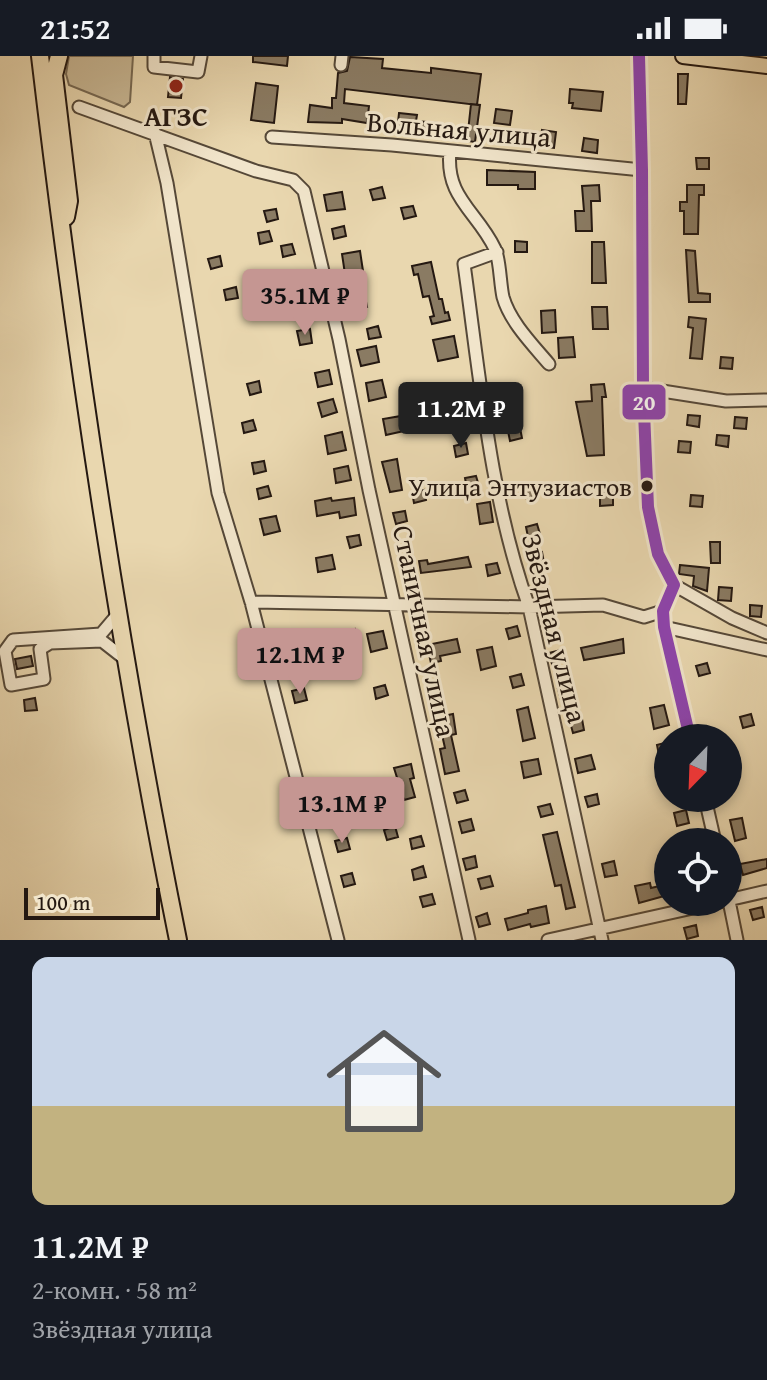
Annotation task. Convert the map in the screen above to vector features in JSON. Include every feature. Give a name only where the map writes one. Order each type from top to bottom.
[{"type":"highway","points":[[43,56],[144,737],[181,940]]},
{"type":"highway","points":[[43,56],[61,234],[125,659],[146,782],[181,940]]},
{"type":"highway","points":[[59,56],[54,75],[69,201],[66,217]]},
{"type":"main road","points":[[683,56],[767,66]]},
{"type":"street","points":[[154,56],[154,67],[198,72],[201,56]]},
{"type":"street","points":[[639,56],[643,388],[648,507],[658,554],[674,585],[732,618],[767,633]]},
{"type":"street","points":[[79,107],[155,133],[167,183],[218,493],[251,602],[338,940]]},
{"type":"street","name":"Станичная улица","points":[[155,133],[256,171],[293,180],[304,191],[469,940]]},
{"type":"street","name":"Вольная улица","points":[[272,137],[642,170]]},
{"type":"street","points":[[450,151],[450,181],[497,252],[498,274],[505,303],[524,334],[549,364]]},
{"type":"street","name":"Звёздная улица","points":[[497,252],[464,264],[491,450],[513,564],[529,607],[601,934]]},
{"type":"street","points":[[643,388],[726,401],[767,400]]},
{"type":"street","points":[[674,585],[663,611],[664,627],[687,724]]},
{"type":"street","points":[[251,602],[529,607],[603,605],[644,617],[663,611]]},
{"type":"street","points":[[118,614],[101,634],[13,640],[5,651],[7,666],[11,685],[44,679],[40,649],[50,643],[102,641],[125,659]]},
{"type":"street","points":[[664,627],[767,650]]},
{"type":"street","points":[[742,896],[767,891]]},
{"type":"street","points":[[548,940],[601,934],[668,916]]},
{"type":"street","points":[[732,916],[737,940]]},
{"type":"shaded area","points":[[69,56],[133,56],[130,102],[124,107],[69,85],[66,74]]},
{"type":"building","points":[[253,56],[288,56],[287,66],[253,62]]},
{"type":"building","points":[[350,57],[383,59],[382,68],[431,73],[431,68],[481,74],[477,105],[345,89],[344,103],[369,106],[367,123],[342,119],[342,123],[308,122],[310,105],[332,108],[338,73],[347,71]]},
{"type":"building","points":[[678,74],[688,74],[686,104],[678,104]]},
{"type":"building","name":"АГЗС","points":[[170,77],[183,79],[181,98],[168,97]]},
{"type":"building","points":[[256,83],[278,86],[274,123],[251,120]]},
{"type":"building","points":[[570,89],[603,92],[601,111],[572,108],[573,103],[569,103]]},
{"type":"building","points":[[471,104],[480,105],[475,142],[467,141]]},
{"type":"building","points":[[496,109],[512,111],[510,125],[494,123]]},
{"type":"building","points":[[399,113],[417,115],[416,121],[437,123],[435,137],[397,132]]},
{"type":"building","points":[[542,130],[556,132],[554,148],[539,146]]},
{"type":"building","points":[[584,138],[598,140],[597,153],[582,151]]},
{"type":"building","points":[[696,158],[709,158],[709,169],[697,169]]},
{"type":"building","points":[[487,170],[535,172],[535,189],[518,189],[518,185],[487,185]]},
{"type":"building","points":[[599,185],[600,201],[591,201],[592,231],[576,231],[575,211],[584,211],[582,186]]},
{"type":"building","points":[[687,185],[704,185],[704,195],[699,195],[698,234],[684,234],[684,211],[680,211],[680,202],[687,202]]},
{"type":"building","points":[[382,187],[385,198],[373,200],[370,190]]},
{"type":"building","points":[[342,192],[345,209],[327,211],[324,195]]},
{"type":"building","points":[[413,206],[416,216],[404,219],[401,208]]},
{"type":"building","points":[[276,209],[278,219],[267,222],[264,211]]},
{"type":"building","points":[[344,226],[346,236],[334,239],[332,229]]},
{"type":"building","points":[[269,231],[272,241],[260,244],[258,233]]},
{"type":"building","points":[[515,241],[527,242],[527,252],[515,252]]},
{"type":"building","points":[[592,242],[604,242],[606,283],[592,283]]},
{"type":"building","points":[[292,244],[295,254],[283,257],[281,246]]},
{"type":"building","points":[[686,250],[695,251],[698,293],[710,294],[710,302],[689,302]]},
{"type":"building","points":[[360,251],[363,271],[345,274],[342,254]]},
{"type":"building","points":[[220,256],[222,266],[211,269],[208,259]]},
{"type":"building","points":[[431,262],[439,299],[442,299],[450,320],[432,324],[430,317],[434,316],[429,296],[423,297],[418,274],[414,275],[412,266]]},
{"type":"building","points":[[236,287],[238,298],[226,300],[224,290]]},
{"type":"building","points":[[307,291],[313,320],[301,322],[295,293]]},
{"type":"building","points":[[364,291],[367,307],[347,311],[343,295]]},
{"type":"building","points":[[592,307],[607,307],[608,329],[593,329]]},
{"type":"building","points":[[555,310],[556,332],[542,333],[541,311]]},
{"type":"building","points":[[689,317],[706,319],[702,359],[690,358],[693,328],[688,327]]},
{"type":"building","points":[[378,326],[381,337],[369,339],[367,329]]},
{"type":"building","points":[[310,329],[312,343],[300,345],[297,331]]},
{"type":"building","points":[[454,336],[458,357],[438,361],[433,340]]},
{"type":"building","points":[[573,337],[575,357],[559,358],[558,338]]},
{"type":"building","points":[[376,346],[379,362],[361,366],[357,350]]},
{"type":"building","points":[[721,357],[733,358],[732,369],[720,368]]},
{"type":"building","points":[[329,370],[332,384],[318,387],[315,373]]},
{"type":"building","points":[[382,380],[386,397],[369,401],[366,383]]},
{"type":"building","points":[[259,381],[261,392],[250,395],[247,384]]},
{"type":"building","points":[[604,384],[604,455],[587,456],[576,402],[592,401],[591,385]]},
{"type":"building","points":[[516,388],[518,398],[506,401],[504,390]]},
{"type":"building","points":[[333,399],[337,412],[322,417],[318,403]]},
{"type":"building","points":[[456,411],[459,422],[447,424],[445,414]]},
{"type":"building","points":[[688,415],[700,416],[699,427],[687,425]]},
{"type":"building","points":[[401,416],[404,431],[386,435],[383,419]]},
{"type":"building","points":[[735,417],[747,418],[746,429],[734,428]]},
{"type":"building","points":[[253,420],[256,430],[244,433],[242,423]]},
{"type":"building","points":[[520,428],[522,438],[510,441],[508,431]]},
{"type":"building","points":[[342,432],[346,450],[328,454],[325,436]]},
{"type":"building","points":[[717,435],[729,436],[728,447],[716,445]]},
{"type":"building","points":[[679,441],[691,442],[690,453],[678,452]]},
{"type":"building","points":[[466,443],[468,454],[456,457],[454,446]]},
{"type":"building","points":[[397,459],[402,490],[390,492],[382,462]]},
{"type":"building","points":[[264,461],[266,471],[254,474],[252,463]]},
{"type":"building","points":[[348,466],[351,480],[336,483],[334,469]]},
{"type":"building","points":[[476,476],[479,486],[467,489],[465,478]]},
{"type":"building","points":[[535,485],[537,496],[526,498],[523,488]]},
{"type":"building","points":[[268,486],[271,496],[259,499],[257,489]]},
{"type":"building","points":[[424,490],[426,500],[414,503],[412,492]]},
{"type":"building","points":[[613,492],[613,505],[600,506],[600,493]]},
{"type":"building","points":[[691,495],[703,496],[702,507],[690,506]]},
{"type":"building","points":[[331,498],[332,501],[354,498],[356,515],[340,518],[339,512],[317,516],[315,501]]},
{"type":"building","points":[[490,502],[493,522],[480,524],[477,504]]},
{"type":"building","points":[[405,511],[407,521],[396,524],[393,513]]},
{"type":"building","points":[[276,516],[280,531],[264,535],[260,519]]},
{"type":"building","points":[[537,524],[540,534],[528,537],[526,527]]},
{"type":"building","points":[[359,535],[361,545],[350,548],[347,537]]},
{"type":"building","points":[[710,542],[720,542],[720,563],[711,563]]},
{"type":"building","points":[[542,552],[544,563],[532,566],[530,555]]},
{"type":"building","points":[[332,555],[335,569],[318,572],[316,558]]},
{"type":"building","points":[[468,557],[471,567],[421,573],[419,561],[427,560],[428,564]]},
{"type":"building","points":[[497,563],[500,573],[488,576],[486,565]]},
{"type":"building","points":[[680,565],[709,568],[707,591],[693,586],[694,576],[679,574]]},
{"type":"building","points":[[719,587],[732,588],[731,601],[718,600]]},
{"type":"building","points":[[750,605],[762,606],[761,617],[750,616]]},
{"type":"building","points":[[517,626],[520,636],[509,639],[506,629]]},
{"type":"building","points":[[355,629],[358,642],[344,644],[342,631]]},
{"type":"building","points":[[383,631],[387,648],[371,652],[367,634]]},
{"type":"building","points":[[457,639],[460,652],[440,656],[441,661],[431,663],[427,645]]},
{"type":"building","points":[[623,639],[624,653],[584,660],[581,648]]},
{"type":"building","points":[[492,647],[496,666],[481,670],[477,650]]},
{"type":"building","points":[[561,650],[564,660],[552,664],[549,653]]},
{"type":"building","points":[[304,652],[307,663],[296,666],[293,655]]},
{"type":"building","points":[[31,656],[33,666],[17,669],[15,659]]},
{"type":"building","points":[[707,663],[710,673],[699,676],[696,666]]},
{"type":"building","points":[[521,674],[524,685],[513,688],[510,677]]},
{"type":"building","points":[[385,685],[388,695],[376,699],[374,688]]},
{"type":"building","points":[[570,686],[573,696],[561,700],[558,689]]},
{"type":"building","points":[[304,688],[307,700],[295,703],[292,691]]},
{"type":"building","points":[[35,698],[37,710],[25,711],[24,700]]},
{"type":"building","points":[[664,705],[669,724],[654,724],[654,729],[650,708]]},
{"type":"building","points":[[528,707],[535,738],[523,741],[517,710]]},
{"type":"building","points":[[453,714],[456,734],[451,735],[459,771],[445,774],[440,749],[445,748],[438,717]]},
{"type":"building","points":[[751,714],[754,725],[743,728],[740,717]]},
{"type":"building","points":[[582,719],[584,730],[573,733],[570,722]]},
{"type":"building","points":[[591,755],[595,769],[578,773],[575,759]]},
{"type":"building","points":[[538,759],[541,774],[524,778],[521,762]]},
{"type":"building","points":[[411,764],[414,778],[410,779],[415,797],[404,800],[394,768]]},
{"type":"building","points":[[465,790],[468,800],[457,803],[454,793]]},
{"type":"building","points":[[597,794],[599,804],[588,807],[585,797]]},
{"type":"building","points":[[550,804],[553,814],[541,817],[538,807]]},
{"type":"building","points":[[686,812],[689,823],[677,826],[674,813]]},
{"type":"building","points":[[339,813],[342,824],[331,827],[328,817]]},
{"type":"building","points":[[742,818],[746,838],[742,839],[742,828],[732,828],[730,820]]},
{"type":"building","points":[[471,819],[474,830],[462,833],[459,822]]},
{"type":"building","points":[[395,826],[398,837],[387,840],[384,830]]},
{"type":"building","points":[[557,832],[575,907],[566,909],[561,885],[555,886],[543,835]]},
{"type":"building","points":[[421,836],[424,846],[412,849],[410,839]]},
{"type":"building","points":[[347,838],[350,849],[338,852],[335,841]]},
{"type":"building","points":[[475,856],[477,867],[466,870],[463,859]]},
{"type":"building","points":[[767,859],[767,868],[743,875],[742,864]]},
{"type":"building","points":[[614,861],[617,875],[605,877],[602,864]]},
{"type":"building","points":[[423,866],[426,877],[414,880],[412,870]]},
{"type":"building","points":[[352,873],[355,884],[344,887],[341,876]]},
{"type":"building","points":[[490,876],[493,886],[481,889],[478,879]]},
{"type":"building","points":[[650,883],[651,888],[654,887],[654,899],[639,903],[635,886]]},
{"type":"building","points":[[432,894],[435,904],[423,907],[420,897]]},
{"type":"building","points":[[546,906],[549,923],[508,930],[505,919]]},
{"type":"building","points":[[762,907],[764,917],[753,920],[750,910]]},
{"type":"building","points":[[487,913],[490,924],[479,927],[476,917]]},
{"type":"building","points":[[696,925],[698,936],[687,939],[684,928]]},
{"type":"transit line","name":"20","points":[[639,56],[643,388],[648,507],[658,554],[674,585],[663,611],[664,627],[687,724]]},
{"type":"place","name":"АГЗС","points":[[176,86]]},
{"type":"place","name":"Улица Энтузиастов","points":[[647,486]]}]
